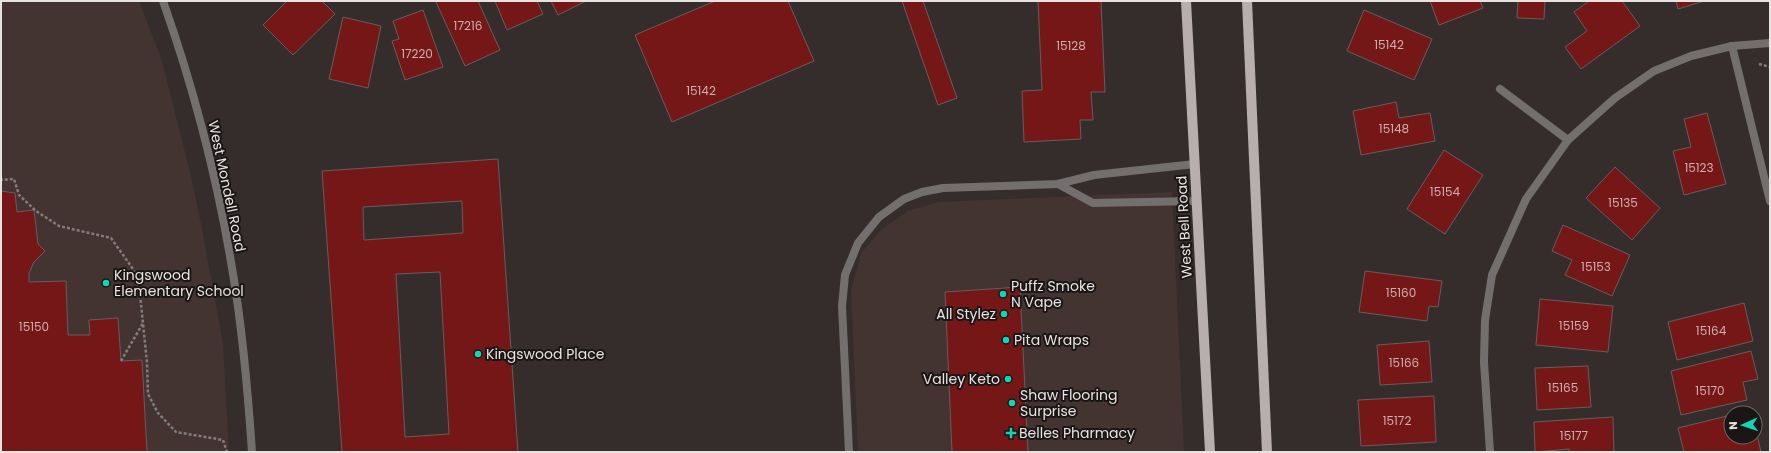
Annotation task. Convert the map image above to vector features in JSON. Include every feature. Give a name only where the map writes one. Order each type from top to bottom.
[{"type":"main road","name":"West Bell Road","points":[[1186,1],[1210,452]]},
{"type":"main road","points":[[1247,1],[1267,452]]},
{"type":"street","name":"West Mondell Road","points":[[163,1],[197,110],[224,224],[233,274],[242,342],[252,452]]},
{"type":"street","points":[[1490,452],[1484,362],[1485,320],[1492,275],[1526,199],[1568,140],[1615,98],[1654,71],[1691,56],[1732,46],[1770,43]]},
{"type":"street","points":[[1732,46],[1770,201]]},
{"type":"street","points":[[1500,89],[1568,140]]},
{"type":"street","points":[[850,452],[842,306],[845,275],[858,243],[880,217],[904,199],[922,192],[943,188],[1058,184],[1094,175],[1194,164]]},
{"type":"street","points":[[1058,184],[1093,203],[1197,201]]},
{"type":"path","points":[[1759,64],[1770,67]]},
{"type":"path","points":[[1,178],[2,180],[14,179],[19,195],[36,211],[59,226],[111,238],[134,269],[140,294],[148,394],[158,413],[176,432],[223,440],[227,452]]},
{"type":"path","points":[[121,361],[143,322]]},
{"type":"shaded area","name":"Kingswood Elementary School","points":[[1,1],[139,1],[162,61],[192,180],[201,224],[223,343],[229,452],[1,452]]},
{"type":"shaded area","points":[[1172,192],[1184,452],[858,452],[851,291],[861,253],[882,229],[908,211],[939,202]]},
{"type":"building","points":[[287,1],[322,1],[335,14],[293,55],[263,25]]},
{"type":"building","points":[[478,1],[500,50],[465,66],[436,2]]},
{"type":"building","points":[[495,1],[537,1],[543,14],[507,30]]},
{"type":"building","points":[[551,1],[586,1],[558,15]]},
{"type":"building","points":[[715,1],[788,1],[814,61],[672,122],[635,35]]},
{"type":"building","points":[[902,1],[923,1],[957,98],[938,105]]},
{"type":"building","points":[[1038,1],[1101,1],[1105,92],[1091,92],[1093,120],[1080,120],[1081,139],[1024,142],[1022,91],[1042,90]]},
{"type":"building","points":[[1430,1],[1480,1],[1483,8],[1439,25]]},
{"type":"building","points":[[1518,1],[1545,1],[1544,19],[1517,18]]},
{"type":"building","points":[[1589,1],[1622,1],[1640,26],[1581,69],[1565,47],[1587,31],[1574,12]]},
{"type":"building","points":[[1676,1],[1704,1],[1678,9]]},
{"type":"building","points":[[423,10],[443,67],[405,80],[392,41],[399,39],[393,21]]},
{"type":"building","points":[[1364,10],[1432,39],[1414,80],[1347,51]]},
{"type":"building","points":[[343,17],[381,26],[368,88],[329,79]]},
{"type":"building","points":[[1396,102],[1399,118],[1430,113],[1435,141],[1361,155],[1353,111]]},
{"type":"building","points":[[1707,113],[1726,184],[1684,195],[1673,151],[1691,147],[1684,119]]},
{"type":"building","points":[[1444,150],[1483,175],[1445,234],[1407,209]]},
{"type":"building","name":"Kingswood Place","points":[[498,159],[518,452],[342,452],[322,171]],"holes":[[[462,201],[463,233],[364,240],[363,207]],[[440,272],[449,434],[405,437],[396,274]]]},
{"type":"building","points":[[1615,167],[1660,208],[1632,240],[1586,198]]},
{"type":"building","name":"Kingswood Elementary School","points":[[1,191],[15,193],[17,212],[34,210],[38,244],[45,251],[34,262],[29,273],[29,282],[66,281],[68,335],[90,335],[89,320],[118,318],[121,361],[142,360],[147,452],[1,452]]},
{"type":"building","points":[[1563,225],[1630,255],[1612,296],[1565,275],[1572,260],[1552,251]]},
{"type":"building","points":[[1365,271],[1442,281],[1438,307],[1429,306],[1427,321],[1359,312]]},
{"type":"building","points":[[1020,287],[1028,452],[952,452],[945,292]]},
{"type":"building","points":[[1540,299],[1613,306],[1608,352],[1536,345]]},
{"type":"building","points":[[1744,303],[1753,341],[1677,360],[1668,322]]},
{"type":"building","points":[[1429,341],[1432,382],[1380,385],[1377,345]]},
{"type":"building","points":[[1751,351],[1758,379],[1743,382],[1747,400],[1681,415],[1671,371]]},
{"type":"building","points":[[1588,366],[1591,407],[1537,410],[1535,368]]},
{"type":"building","points":[[1434,396],[1436,442],[1361,446],[1358,400]]},
{"type":"building","points":[[1613,417],[1614,452],[1569,452],[1569,449],[1535,452],[1534,422]]},
{"type":"building","points":[[1723,417],[1723,445],[1759,445],[1761,452],[1684,452],[1678,428]]},
{"type":"place","name":"Kingswood Elementary School","points":[[106,283]]},
{"type":"place","name":"Puffz Smoke N Vape","points":[[1003,294]]},
{"type":"place","name":"All Stylez","points":[[1004,314]]},
{"type":"place","name":"Pita Wraps","points":[[1006,340]]},
{"type":"place","name":"Kingswood Place","points":[[478,354]]},
{"type":"place","name":"Valley Keto","points":[[1008,379]]},
{"type":"place","name":"Shaw Flooring Surprise","points":[[1012,403]]},
{"type":"place","name":"Belles Pharmacy","points":[[1011,433]]}]
